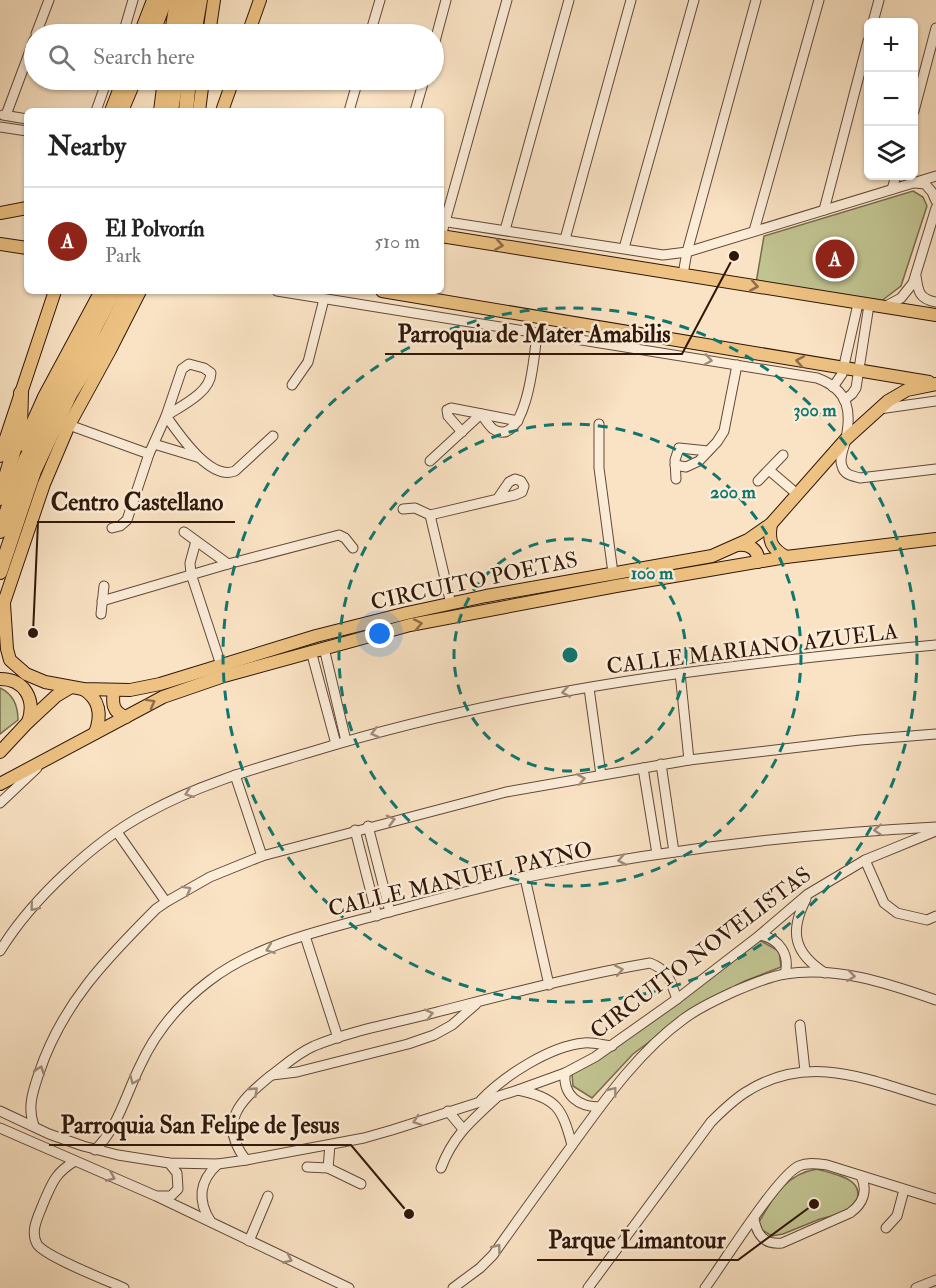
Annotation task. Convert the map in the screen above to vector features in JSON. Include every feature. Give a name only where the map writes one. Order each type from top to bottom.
[{"type":"highway","points":[[156,24],[165,0]]},
{"type":"highway","points":[[173,24],[177,0]]},
{"type":"highway","points":[[184,24],[188,0]]},
{"type":"highway","points":[[196,24],[200,0]]},
{"type":"highway","points":[[123,108],[130,90]]},
{"type":"highway","points":[[161,108],[164,90]]},
{"type":"highway","points":[[171,108],[174,90]]},
{"type":"highway","points":[[186,108],[188,90]]},
{"type":"highway","points":[[0,506],[45,397],[100,294]]},
{"type":"highway","points":[[0,531],[25,461],[112,294]]},
{"type":"highway","points":[[0,572],[34,471],[70,394],[108,333],[128,294]]},
{"type":"highway","points":[[0,498],[20,428],[21,393]]},
{"type":"main road","points":[[144,24],[153,0]]},
{"type":"main road","points":[[210,24],[214,0]]},
{"type":"main road","points":[[252,24],[260,0]]},
{"type":"main road","points":[[112,108],[119,90]]},
{"type":"main road","points":[[199,108],[202,90]]},
{"type":"main road","points":[[223,108],[229,90]]},
{"type":"main road","points":[[0,213],[24,209]]},
{"type":"main road","points":[[444,236],[936,315]]},
{"type":"main road","points":[[0,244],[24,248]]},
{"type":"main road","points":[[0,456],[54,294]]},
{"type":"main road","points":[[2,610],[44,484],[69,425],[138,294]]},
{"type":"main road","points":[[401,294],[936,384]]},
{"type":"main road","name":"CIRCUITO POETAS","points":[[2,610],[10,660],[26,674],[36,679],[77,688],[114,690],[160,684],[316,636],[450,604],[712,556],[738,545],[771,524],[846,439],[888,401],[907,390],[936,384]]},
{"type":"main road","points":[[771,524],[769,535],[773,549],[786,557]]},
{"type":"main road","points":[[0,784],[163,697],[195,685],[311,651],[410,625],[786,557],[936,539]]},
{"type":"main road","points":[[738,545],[746,545],[753,549],[758,555],[758,562]]},
{"type":"main road","points":[[0,679],[15,681],[27,692],[31,705],[28,722]]},
{"type":"main road","points":[[0,752],[56,696],[77,688],[94,698],[98,707],[100,717],[96,733]]},
{"type":"main road","points":[[114,690],[113,706],[117,712],[126,717]]},
{"type":"street","points":[[40,24],[49,0]]},
{"type":"street","points":[[126,24],[133,0]]},
{"type":"street","points":[[373,24],[380,0]]},
{"type":"street","points":[[440,24],[446,0]]},
{"type":"street","points":[[444,218],[507,0]]},
{"type":"street","points":[[504,230],[569,0]]},
{"type":"street","points":[[565,239],[631,0]]},
{"type":"street","points":[[624,248],[694,0]]},
{"type":"street","points":[[683,274],[756,0]]},
{"type":"street","points":[[754,231],[819,0]]},
{"type":"street","points":[[874,18],[879,0]]},
{"type":"street","points":[[918,96],[936,28]]},
{"type":"street","points":[[824,210],[864,56]]},
{"type":"street","points":[[24,64],[3,115],[24,118]]},
{"type":"street","points":[[97,108],[103,90]]},
{"type":"street","points":[[350,108],[355,90]]},
{"type":"street","points":[[416,108],[421,90]]},
{"type":"street","points":[[0,127],[24,131]]},
{"type":"street","points":[[444,221],[663,255],[687,252],[936,176]]},
{"type":"street","points":[[892,189],[895,180]]},
{"type":"street","points":[[915,183],[925,184],[936,201]]},
{"type":"street","points":[[884,307],[901,298],[913,283],[936,208]]},
{"type":"street","points":[[916,273],[920,294],[924,299],[936,302]]},
{"type":"street","points":[[295,294],[817,378],[833,387],[848,406],[850,418],[840,460],[842,468],[849,475],[860,478],[936,469]]},
{"type":"street","points":[[292,385],[308,362],[324,299]]},
{"type":"street","points":[[833,387],[844,368],[863,304]]},
{"type":"street","points":[[844,400],[856,388],[863,304]]},
{"type":"street","points":[[504,328],[507,311]]},
{"type":"street","points":[[462,432],[448,416],[447,410],[451,408],[518,421],[524,409],[537,333]]},
{"type":"street","points":[[112,528],[120,526],[127,520],[149,454],[166,416],[182,369],[189,364],[211,373],[205,388],[166,416]]},
{"type":"street","points":[[675,465],[686,467],[692,465],[708,451],[724,431],[737,365]]},
{"type":"street","points":[[879,409],[936,400]]},
{"type":"street","points":[[430,461],[481,414]]},
{"type":"street","points":[[166,416],[197,457]]},
{"type":"street","points":[[598,424],[600,476],[613,573]]},
{"type":"street","points":[[69,425],[149,454]]},
{"type":"street","points":[[154,444],[197,457],[229,473],[236,471],[273,436]]},
{"type":"street","points":[[675,479],[676,453],[679,448],[708,451]]},
{"type":"street","points":[[758,481],[783,455]]},
{"type":"street","points":[[769,470],[797,494]]},
{"type":"street","points":[[403,509],[415,508],[426,513],[498,498],[522,492],[524,486],[521,481],[515,479],[509,482],[498,498]]},
{"type":"street","points":[[426,513],[450,604]]},
{"type":"street","points":[[184,532],[228,564]]},
{"type":"street","points":[[102,601],[191,574],[339,535],[345,538],[353,548]]},
{"type":"street","points":[[196,541],[190,563],[191,574],[221,665]]},
{"type":"street","points":[[100,614],[104,586]]},
{"type":"street","name":"CALLE MARIANO AZUELA","points":[[0,951],[38,901],[97,847],[117,832],[144,814],[175,798],[235,775],[341,742],[490,706],[680,673],[936,645]]},
{"type":"street","points":[[324,648],[341,742]]},
{"type":"street","points":[[311,651],[341,742]]},
{"type":"street","points":[[680,673],[689,760]]},
{"type":"street","points":[[589,688],[601,775]]},
{"type":"street","points":[[34,1126],[30,1116],[32,1093],[44,1058],[60,1024],[96,970],[166,902],[210,877],[262,856],[368,826],[506,792],[689,760],[860,740],[936,734]]},
{"type":"street","points":[[0,803],[44,761]]},
{"type":"street","points":[[661,764],[674,852]]},
{"type":"street","points":[[643,768],[657,854]]},
{"type":"street","points":[[235,775],[262,856]]},
{"type":"street","points":[[368,826],[390,912]]},
{"type":"street","name":"CALLE MANUEL PAYNO","points":[[95,1150],[110,1132],[146,1053],[177,1010],[210,980],[247,958],[305,936],[525,878],[657,854],[866,830],[936,827]]},
{"type":"street","points":[[355,830],[377,916]]},
{"type":"street","name":"CIRCUITO NOVELISTAS","points":[[0,1111],[65,1140],[95,1150],[169,1163],[218,1164],[364,1138],[565,1073],[612,1046],[677,999],[760,935],[808,894],[865,860],[936,831]]},
{"type":"street","points":[[117,832],[166,902]]},
{"type":"street","points":[[865,860],[884,903],[890,909],[933,920]]},
{"type":"street","points":[[525,878],[549,985]]},
{"type":"street","points":[[808,894],[797,922],[798,944],[804,957],[825,973]]},
{"type":"street","points":[[760,935],[781,946],[786,957],[785,974]]},
{"type":"street","points":[[305,936],[338,1038]]},
{"type":"street","points":[[246,1160],[233,1141],[232,1128],[241,1103],[296,1055],[338,1038],[478,1002],[651,963],[662,968],[669,976],[677,999]]},
{"type":"street","points":[[454,1288],[493,1255],[600,1107],[642,1057],[684,1019],[708,1004],[747,986],[785,974],[825,973],[880,981],[936,1000]]},
{"type":"street","points":[[272,1075],[297,1072],[408,1044],[434,1035],[452,1025],[478,1002]]},
{"type":"street","points":[[800,1025],[805,1071]]},
{"type":"street","points":[[480,1101],[496,1084],[509,1075],[560,1049],[586,1043],[612,1046]]},
{"type":"street","points":[[588,1288],[711,1122],[729,1105],[758,1085],[771,1079],[820,1070],[854,1075],[936,1100]]},
{"type":"street","points":[[565,1073],[564,1083],[570,1096],[585,1106],[600,1107]]},
{"type":"street","points":[[518,1090],[540,1095],[558,1108],[567,1125],[572,1145]]},
{"type":"street","points":[[441,1168],[448,1151],[463,1129],[497,1096]]},
{"type":"street","points":[[448,1111],[463,1129]]},
{"type":"street","points":[[0,1128],[156,1196],[349,1288]]},
{"type":"street","points":[[328,1168],[330,1145]]},
{"type":"street","points":[[75,1161],[62,1169],[55,1178],[36,1222],[35,1238],[43,1251],[124,1288]]},
{"type":"street","points":[[156,1196],[171,1196],[178,1189],[178,1177],[169,1163]]},
{"type":"street","points":[[705,1288],[779,1184],[799,1166],[813,1163],[848,1170],[936,1199]]},
{"type":"street","points":[[212,1223],[202,1207],[201,1192],[206,1176],[218,1164]]},
{"type":"street","points":[[307,1167],[328,1168],[361,1184]]},
{"type":"street","points":[[754,1219],[759,1235],[765,1241],[774,1244],[782,1243],[857,1208],[866,1191],[861,1176]]},
{"type":"street","points":[[886,1228],[897,1216],[904,1190]]},
{"type":"street","points":[[249,1241],[268,1196]]},
{"type":"street","points":[[916,1288],[936,1280]]},
{"type":"green space","points":[[913,191],[923,197],[927,206],[901,286],[880,302],[756,283],[764,236]]},
{"type":"green space","points":[[0,688],[14,701],[18,720],[0,734]]},
{"type":"green space","points":[[759,940],[779,951],[781,967],[745,981],[700,1004],[633,1054],[592,1098],[573,1086],[572,1074],[596,1061]]},
{"type":"green space","points":[[817,1169],[844,1177],[856,1186],[857,1201],[852,1211],[820,1219],[783,1234],[772,1236],[762,1230],[759,1222],[782,1188],[797,1176]]},
{"type":"place","name":"Parroquia de Mater Amabilis","points":[[734,256]]},
{"type":"place","name":"El Polvorín","points":[[835,259]]},
{"type":"place","name":"Centro Castellano","points":[[33,633]]},
{"type":"place","name":"Parque Limantour","points":[[814,1204]]},
{"type":"place","name":"Parroquia San Felipe de Jesus","points":[[409,1214]]}]
